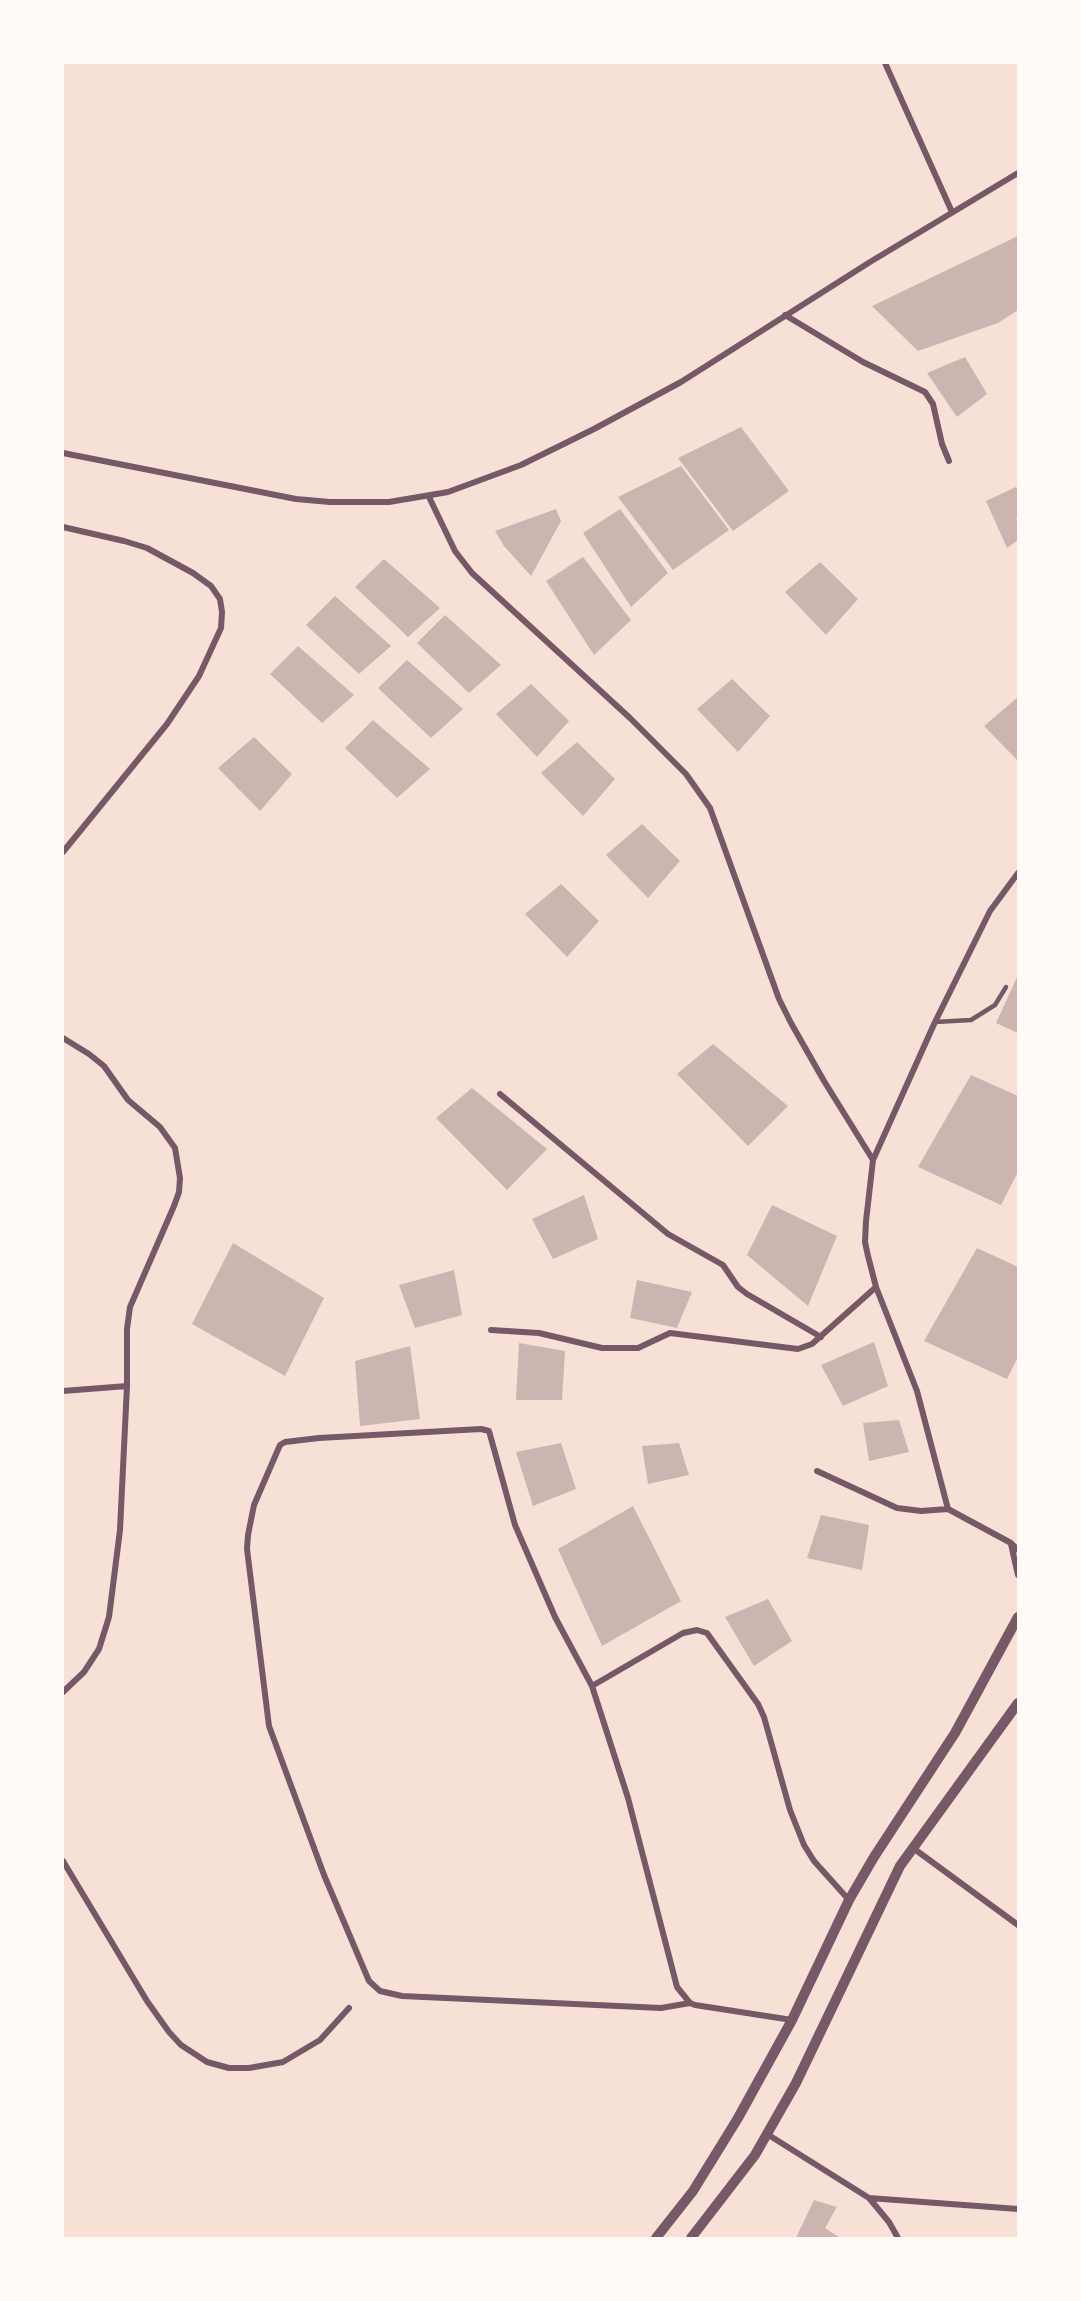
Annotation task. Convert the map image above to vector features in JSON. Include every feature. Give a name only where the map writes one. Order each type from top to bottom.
[{"type":"street","points":[[885,63],[952,212]]},
{"type":"street","points":[[63,453],[296,498],[330,502],[429,497],[448,492],[521,465],[681,382],[785,315],[1018,173]]},
{"type":"street","points":[[785,315],[862,362],[925,392],[933,405],[942,444],[949,461]]},
{"type":"street","points":[[429,497],[455,550],[472,573],[630,718],[687,774],[703,795],[710,808],[779,999],[802,1043],[873,1160]]},
{"type":"street","points":[[63,527],[124,540],[147,548],[193,573],[211,586],[220,599],[222,612],[221,628],[199,676],[167,724],[63,852]]},
{"type":"street","points":[[948,1509],[917,1391],[876,1287],[865,1242],[873,1160],[935,1022],[990,911],[1018,873]]},
{"type":"street","points":[[63,1038],[105,1066],[128,1100],[160,1127],[175,1148],[180,1178],[179,1192],[174,1206],[130,1307],[127,1329],[127,1386],[120,1530],[109,1617],[99,1649],[84,1672],[63,1692]]},
{"type":"street","points":[[500,1094],[668,1234],[723,1264],[738,1287],[747,1294],[821,1337]]},
{"type":"street","points":[[491,1330],[540,1333],[602,1348],[638,1348],[670,1333],[798,1349],[808,1347],[821,1337],[876,1287]]},
{"type":"street","points":[[63,1391],[127,1386]]},
{"type":"street","points":[[690,2003],[682,1995],[673,1977],[628,1798],[592,1686],[555,1617],[515,1525],[488,1430],[319,1438],[285,1442],[280,1445],[254,1505],[248,1534],[268,1726],[324,1875],[369,1981],[380,1991],[402,1996],[661,2008],[690,2003],[792,2020]]},
{"type":"street","points":[[817,1471],[897,1508],[921,1511],[948,1509],[1011,1543],[1018,1550]]},
{"type":"street","points":[[1011,1543],[1018,1575]]},
{"type":"street","points":[[656,2238],[693,2191],[738,2118],[792,2020],[849,1900],[874,1857],[956,1734],[1018,1617]]},
{"type":"street","points":[[592,1686],[683,1633],[697,1630],[707,1633],[758,1704],[764,1717],[790,1810],[804,1845],[814,1861],[849,1900]]},
{"type":"street","points":[[691,2238],[755,2155],[796,2083],[900,1866],[1018,1703]]},
{"type":"street","points":[[913,1848],[1018,1925]]},
{"type":"street","points":[[63,1861],[147,2001],[169,2032],[181,2045],[207,2062],[229,2068],[249,2068],[283,2062],[320,2040],[349,2008]]},
{"type":"street","points":[[767,2134],[869,2198],[889,2222],[898,2238]]},
{"type":"street","points":[[869,2198],[1018,2209]]},
{"type":"lane","points":[[935,1022],[971,1020],[995,1005],[1006,987]]},
{"type":"building","points":[[1018,236],[1018,310],[998,323],[918,351],[872,306]]},
{"type":"building","points":[[965,357],[987,394],[957,417],[927,373]]},
{"type":"building","points":[[741,427],[789,491],[733,531],[678,458]]},
{"type":"building","points":[[681,466],[729,530],[673,570],[618,497]]},
{"type":"building","points":[[1016,487],[1018,490],[1018,518],[1016,519],[1018,540],[1007,548],[986,501]]},
{"type":"building","points":[[556,509],[561,521],[531,576],[504,546],[495,531]]},
{"type":"building","points":[[620,509],[668,573],[631,607],[583,533]]},
{"type":"building","points":[[583,557],[631,620],[594,655],[546,581]]},
{"type":"building","points":[[384,559],[440,608],[408,637],[355,587]]},
{"type":"building","points":[[820,562],[858,599],[826,635],[785,592]]},
{"type":"building","points":[[335,596],[391,646],[359,674],[306,625]]},
{"type":"building","points":[[445,615],[501,665],[469,693],[417,643]]},
{"type":"building","points":[[298,646],[354,695],[322,723],[270,674]]},
{"type":"building","points":[[407,660],[463,709],[431,738],[378,688]]},
{"type":"building","points":[[732,679],[770,716],[738,752],[697,709]]},
{"type":"building","points":[[531,684],[569,721],[537,757],[496,714]]},
{"type":"building","points":[[1018,697],[1018,761],[984,726]]},
{"type":"building","points":[[373,720],[430,769],[397,798],[345,748]]},
{"type":"building","points":[[254,737],[292,774],[260,811],[218,768]]},
{"type":"building","points":[[577,742],[615,779],[583,816],[541,773]]},
{"type":"building","points":[[642,824],[680,861],[648,898],[606,855]]},
{"type":"building","points":[[561,884],[599,921],[567,957],[525,914]]},
{"type":"building","points":[[1018,975],[1018,1033],[996,1023]]},
{"type":"building","points":[[713,1044],[788,1106],[748,1146],[677,1074]]},
{"type":"building","points":[[971,1075],[1018,1096],[1018,1172],[1001,1205],[918,1167]]},
{"type":"building","points":[[472,1088],[547,1149],[507,1190],[436,1118]]},
{"type":"building","points":[[584,1195],[598,1239],[553,1259],[532,1219]]},
{"type":"building","points":[[772,1205],[837,1236],[808,1306],[747,1255]]},
{"type":"building","points":[[233,1243],[324,1298],[285,1376],[192,1324]]},
{"type":"building","points":[[977,1248],[1018,1267],[1018,1357],[1007,1379],[924,1341]]},
{"type":"building","points":[[454,1270],[462,1315],[415,1328],[399,1285]]},
{"type":"building","points":[[637,1280],[692,1292],[677,1328],[630,1318]]},
{"type":"building","points":[[874,1342],[888,1386],[843,1406],[821,1365]]},
{"type":"building","points":[[519,1343],[565,1351],[562,1400],[516,1400]]},
{"type":"building","points":[[410,1346],[420,1419],[360,1426],[355,1361]]},
{"type":"building","points":[[899,1420],[909,1452],[869,1461],[863,1423]]},
{"type":"building","points":[[561,1443],[576,1489],[533,1506],[516,1452]]},
{"type":"building","points":[[679,1443],[689,1475],[648,1484],[642,1446]]},
{"type":"building","points":[[633,1506],[681,1601],[602,1646],[558,1549]]},
{"type":"building","points":[[821,1515],[869,1525],[862,1570],[807,1558]]},
{"type":"building","points":[[768,1599],[792,1641],[754,1666],[725,1617]]},
{"type":"building","points":[[814,2200],[837,2207],[825,2228],[840,2238],[796,2238]]}]
